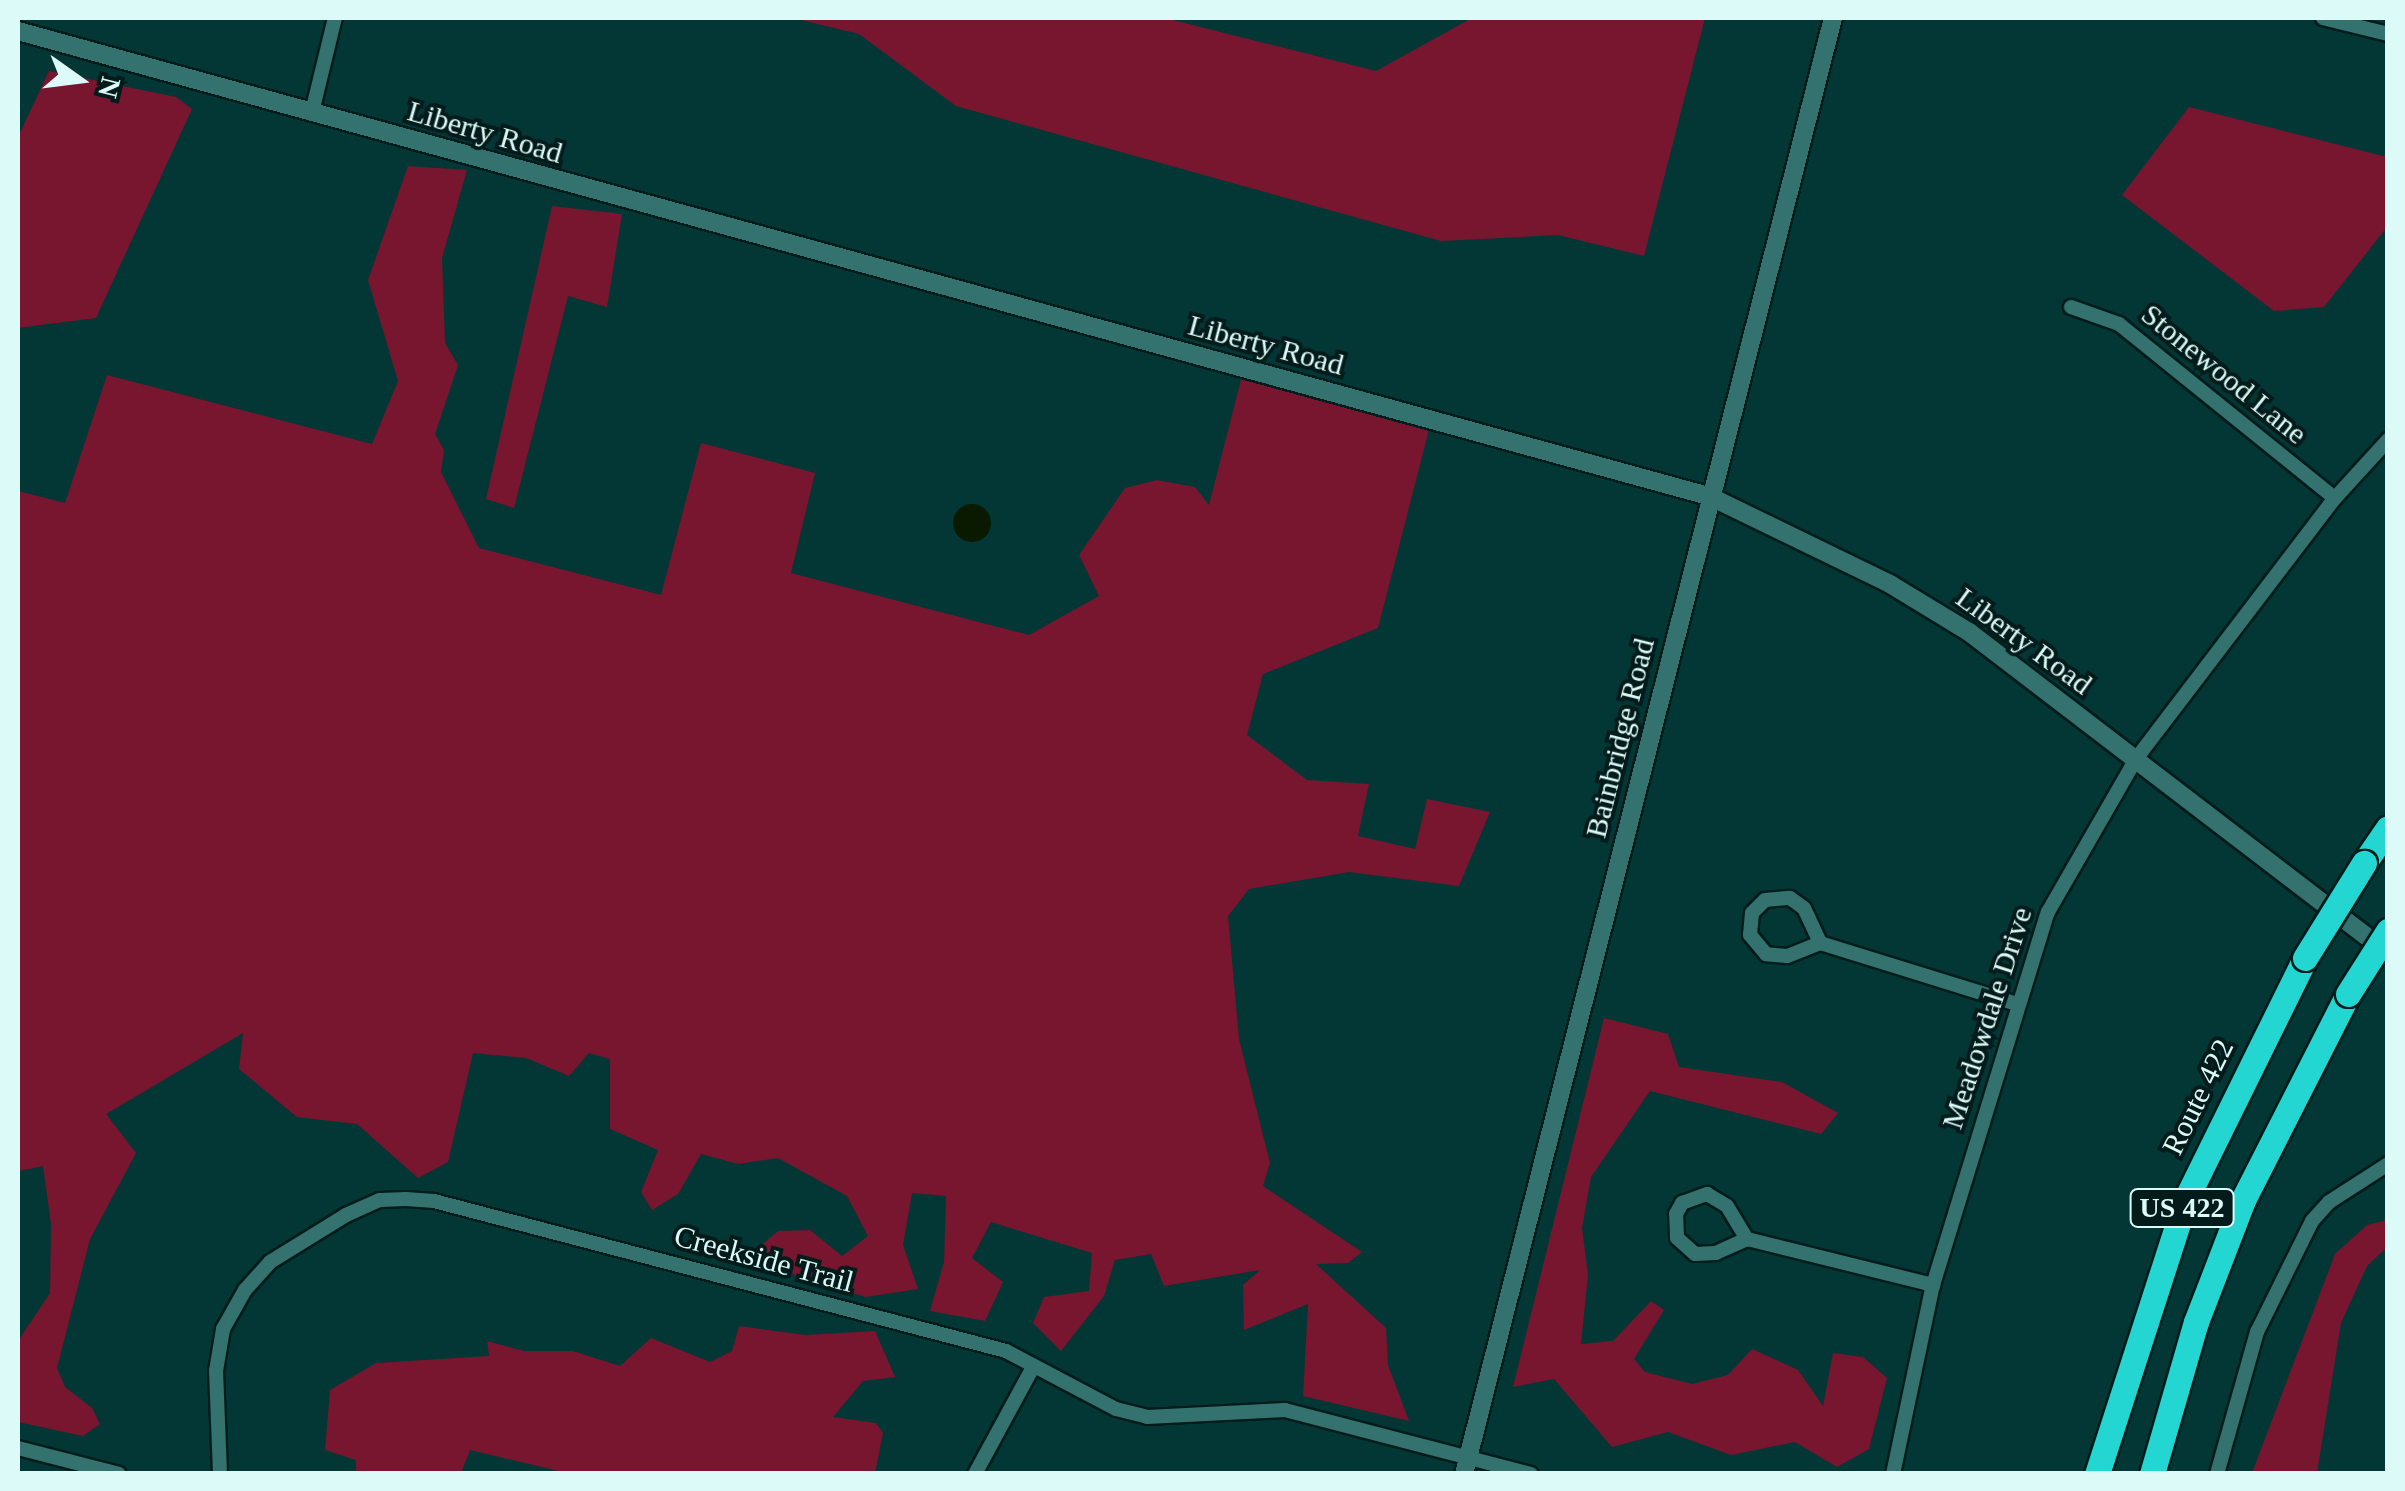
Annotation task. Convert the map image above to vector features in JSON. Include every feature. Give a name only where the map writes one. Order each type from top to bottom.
[{"type":"highway","name":"Route 422","points":[[2098,1474],[2185,1201],[2305,958],[2388,828]]},
{"type":"highway","name":"US 422","points":[[2152,1474],[2196,1322],[2243,1200],[2348,994],[2388,931]]},
{"type":"street","points":[[312,112],[336,18]]},
{"type":"street","name":"Bainbridge Road","points":[[1466,1465],[1832,18]]},
{"type":"street","points":[[2323,18],[2388,34]]},
{"type":"street","name":"Liberty Road","points":[[18,31],[1709,496],[1936,610],[2388,952]]},
{"type":"street","name":"Stonewood Lane","points":[[2072,307],[2119,324],[2335,498]]},
{"type":"street","name":"Meadowdale Drive","points":[[1893,1474],[1933,1285],[2048,912],[2136,759],[2335,498],[2388,440]]},
{"type":"street","points":[[1820,943],[1804,908],[1790,898],[1765,900],[1752,913],[1750,935],[1766,954],[1787,956],[1820,943],[2017,1004]]},
{"type":"street","points":[[2217,1474],[2257,1332],[2303,1238],[2329,1202],[2388,1164]]},
{"type":"street","points":[[1747,1238],[1727,1206],[1707,1194],[1682,1202],[1673,1226],[1683,1248],[1694,1254],[1716,1254],[1747,1238],[1933,1285]]},
{"type":"street","name":"Creekside Trail","points":[[220,1474],[216,1372],[223,1329],[235,1306],[270,1262],[380,1200],[434,1201],[1006,1351],[1116,1409],[1147,1417],[1260,1407],[1466,1465],[1531,1474]]},
{"type":"street","points":[[975,1474],[1032,1367]]},
{"type":"street","points":[[18,1448],[120,1474]]},
{"type":"shaded area","points":[[793,18],[1165,18],[1376,71],[1472,18],[1705,18],[1644,256],[1558,235],[1441,241],[956,106],[859,34]]},
{"type":"shaded area","points":[[49,71],[176,97],[192,109],[96,318],[18,328],[18,137]]},
{"type":"shaded area","points":[[2189,107],[2387,157],[2387,227],[2324,307],[2274,311],[2122,195]]},
{"type":"shaded area","points":[[408,166],[467,170],[442,258],[445,343],[458,365],[435,434],[444,450],[441,472],[479,548],[661,595],[701,443],[815,473],[791,573],[1029,635],[1099,596],[1079,555],[1125,488],[1157,480],[1195,487],[1209,505],[1244,368],[1432,418],[1378,628],[1263,674],[1247,735],[1307,780],[1369,784],[1358,836],[1415,849],[1427,799],[1490,812],[1459,886],[1349,872],[1249,889],[1228,916],[1239,1039],[1270,1163],[1263,1186],[1362,1252],[1348,1263],[1316,1264],[1386,1328],[1388,1365],[1409,1421],[1303,1396],[1308,1304],[1244,1330],[1243,1285],[1260,1270],[1164,1286],[1151,1254],[1115,1260],[1104,1296],[1061,1351],[1033,1323],[1044,1297],[1089,1291],[1092,1253],[991,1222],[972,1258],[1003,1282],[985,1321],[930,1311],[944,1262],[946,1196],[912,1193],[903,1245],[918,1289],[866,1297],[798,1277],[756,1250],[778,1231],[810,1230],[842,1256],[868,1236],[847,1196],[778,1158],[738,1164],[701,1154],[678,1194],[652,1210],[641,1192],[658,1150],[610,1129],[610,1059],[589,1053],[569,1076],[526,1058],[473,1053],[448,1162],[418,1178],[357,1124],[297,1117],[239,1069],[243,1033],[106,1114],[136,1153],[90,1239],[57,1368],[65,1387],[92,1408],[100,1424],[83,1436],[18,1422],[18,1341],[50,1293],[51,1224],[43,1166],[19,1171],[18,1177],[18,491],[65,503],[107,375],[372,444],[398,381],[368,280]]},
{"type":"shaded area","points":[[552,206],[622,214],[607,307],[568,296],[514,508],[486,499]]},
{"type":"shaded area","points":[[972,504],[985,510],[991,523],[985,536],[972,542],[959,536],[953,523],[959,510]]},
{"type":"shaded area","points":[[1604,1018],[1668,1034],[1679,1067],[1782,1082],[1838,1113],[1821,1134],[1650,1091],[1591,1177],[1582,1228],[1588,1275],[1581,1344],[1613,1341],[1651,1301],[1664,1310],[1634,1359],[1645,1372],[1692,1384],[1728,1375],[1752,1349],[1798,1370],[1823,1406],[1833,1353],[1863,1357],[1887,1378],[1869,1449],[1837,1467],[1795,1442],[1731,1455],[1668,1432],[1612,1447],[1554,1379],[1513,1387]]},
{"type":"shaded area","points":[[2387,1220],[2387,1247],[2367,1266],[2341,1323],[2317,1473],[2252,1473],[2335,1254],[2367,1225]]},
{"type":"shaded area","points":[[739,1326],[805,1335],[875,1331],[895,1377],[863,1381],[833,1417],[876,1423],[883,1433],[875,1473],[567,1473],[470,1450],[461,1473],[356,1474],[356,1460],[325,1450],[330,1390],[376,1363],[489,1356],[487,1341],[524,1351],[573,1351],[620,1366],[651,1338],[710,1362],[732,1351]]}]
